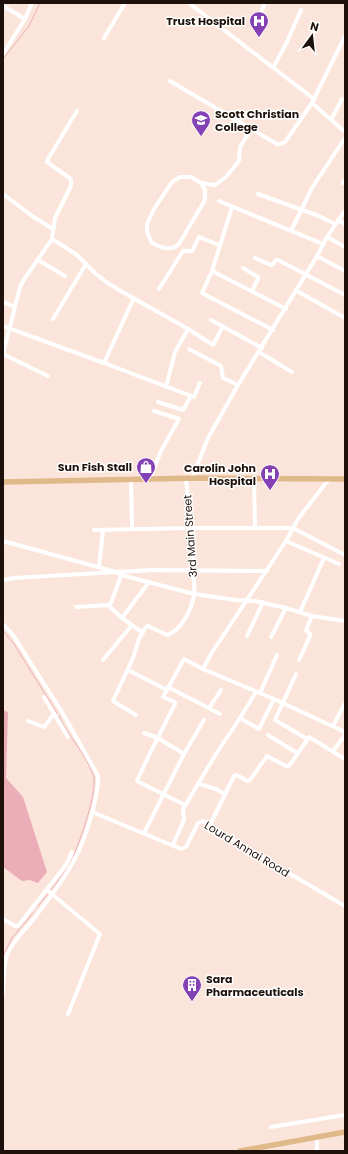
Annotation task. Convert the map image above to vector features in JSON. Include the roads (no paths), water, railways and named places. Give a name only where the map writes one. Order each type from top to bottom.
[{"type":"main road","points":[[3,482],[189,478],[345,479]]},
{"type":"main road","points":[[240,1151],[345,1132]]},
{"type":"street","points":[[3,54],[26,19],[32,3]]},
{"type":"street","points":[[104,38],[125,3]]},
{"type":"street","points":[[189,3],[313,101],[345,132]]},
{"type":"street","points":[[262,10],[265,3]]},
{"type":"street","points":[[3,6],[26,19]]},
{"type":"street","points":[[273,68],[287,42],[301,10]]},
{"type":"street","points":[[170,81],[272,142],[283,144],[289,138],[313,101],[345,36]]},
{"type":"street","points":[[331,120],[342,98]]},
{"type":"street","points":[[48,376],[3,354],[23,283],[52,239],[55,218],[71,182],[69,177],[47,162],[77,111]]},
{"type":"street","points":[[201,183],[204,190],[205,200],[179,244],[176,247],[164,248],[152,243],[147,232],[147,224],[172,182],[180,177],[191,177],[201,183],[215,186],[226,177],[240,161],[240,147],[251,130]]},
{"type":"street","points":[[291,231],[312,188],[345,138]]},
{"type":"street","points":[[3,194],[32,216],[53,229]]},
{"type":"street","points":[[258,194],[326,219],[345,224]]},
{"type":"street","points":[[220,201],[323,244]]},
{"type":"street","points":[[232,207],[212,271],[202,292],[203,295],[273,330]]},
{"type":"street","points":[[189,478],[208,438],[238,385],[297,291],[327,237],[345,212]]},
{"type":"street","points":[[159,289],[183,251],[192,251],[199,237],[219,245]]},
{"type":"street","points":[[327,237],[345,247]]},
{"type":"street","points":[[52,239],[77,255],[96,274],[109,284],[134,299],[139,300],[213,345],[223,326]]},
{"type":"street","points":[[317,256],[345,271]]},
{"type":"street","points":[[255,258],[271,265],[278,260],[345,295]]},
{"type":"street","points":[[38,260],[65,276]]},
{"type":"street","points":[[53,319],[86,264]]},
{"type":"street","points":[[243,268],[258,277],[252,291]]},
{"type":"street","points":[[212,271],[286,309]]},
{"type":"street","points":[[297,291],[345,318]]},
{"type":"street","points":[[104,363],[134,299]]},
{"type":"street","points":[[3,302],[15,307]]},
{"type":"street","points":[[211,320],[261,350],[292,372]]},
{"type":"street","points":[[3,326],[191,396],[195,397],[200,384]]},
{"type":"street","points":[[166,387],[175,352],[188,329]]},
{"type":"street","points":[[189,349],[221,366],[223,378],[238,385]]},
{"type":"street","points":[[150,479],[161,451],[191,396]]},
{"type":"street","points":[[158,402],[183,410]]},
{"type":"street","points":[[154,411],[179,419]]},
{"type":"street","name":"3rd Main Street","points":[[142,633],[148,626],[167,635],[172,633],[184,620],[192,607],[194,594],[189,478]]},
{"type":"street","points":[[254,479],[255,528]]},
{"type":"street","points":[[203,669],[286,541],[298,519],[329,479]]},
{"type":"street","points":[[131,480],[132,529]]},
{"type":"street","points":[[94,530],[293,528],[345,555]]},
{"type":"street","points":[[99,567],[103,530]]},
{"type":"street","points":[[3,541],[194,594],[263,602],[312,616],[345,621]]},
{"type":"street","points":[[286,541],[339,564]]},
{"type":"street","points":[[300,612],[324,558]]},
{"type":"street","points":[[122,573],[193,570],[267,571]]},
{"type":"street","points":[[3,580],[14,578],[116,572]]},
{"type":"street","points":[[108,605],[110,604],[122,573]]},
{"type":"street","points":[[122,618],[149,582]]},
{"type":"street","points":[[247,636],[263,602]]},
{"type":"street","points":[[76,607],[108,605],[142,633],[114,701],[136,715]]},
{"type":"street","points":[[271,638],[286,608]]},
{"type":"street","points":[[299,660],[310,636],[306,630],[312,616]]},
{"type":"street","points":[[3,624],[13,635],[62,712],[98,776],[99,782],[92,812],[74,860],[52,894],[16,941],[8,954],[4,968],[3,995]]},
{"type":"street","points":[[103,660],[132,625]]},
{"type":"street","points":[[92,812],[173,845],[184,820],[182,811],[185,804],[199,784],[216,754],[258,692],[276,655]]},
{"type":"street","points":[[185,804],[137,781],[176,704],[175,702],[164,697],[184,659],[203,669],[333,726],[345,734],[333,751]]},
{"type":"street","points":[[128,670],[220,714]]},
{"type":"street","points":[[296,674],[275,720],[307,739],[309,737],[311,738],[345,759]]},
{"type":"street","points":[[209,708],[221,690]]},
{"type":"street","points":[[44,696],[68,737]]},
{"type":"street","points":[[240,718],[258,729],[274,699]]},
{"type":"street","points":[[333,726],[345,703]]},
{"type":"street","points":[[28,721],[44,727],[55,715],[62,712]]},
{"type":"street","points":[[144,833],[184,754],[204,720]]},
{"type":"street","points":[[144,733],[158,738],[184,754]]},
{"type":"street","points":[[268,735],[297,753]]},
{"type":"street","points":[[210,825],[235,775],[250,780],[266,757],[269,756],[288,767],[307,739]]},
{"type":"street","points":[[199,784],[216,789],[225,794]]},
{"type":"street","name":"Lourd Annai Road","points":[[173,845],[184,849],[198,823],[203,821],[254,853],[345,906]]},
{"type":"street","points":[[3,919],[17,927],[66,865],[72,852]]},
{"type":"street","points":[[47,890],[100,934],[68,1014]]},
{"type":"street","points":[[34,907],[39,911]]},
{"type":"street","points":[[271,1127],[345,1115]]},
{"type":"street","points":[[317,1137],[318,1151]]},
{"type":"waterway","points":[[3,59],[29,26],[40,3]]},
{"type":"waterway","points":[[3,631],[14,644],[57,713]]},
{"type":"waterway","points":[[51,890],[68,868],[72,860],[91,804],[94,782],[90,766],[59,716]]},
{"type":"waterway","points":[[38,906],[48,894]]},
{"type":"waterway","points":[[3,956],[12,938],[33,913]]},
{"type":"place","name":"Trust Hospital","points":[[259,38]]},
{"type":"place","name":"Scott Christian College","points":[[201,137]]},
{"type":"place","name":"Sun Fish Stall","points":[[146,484]]},
{"type":"place","name":"Carolin John Hospital","points":[[270,491]]},
{"type":"place","name":"Sara Pharmaceuticals","points":[[192,1002]]}]
